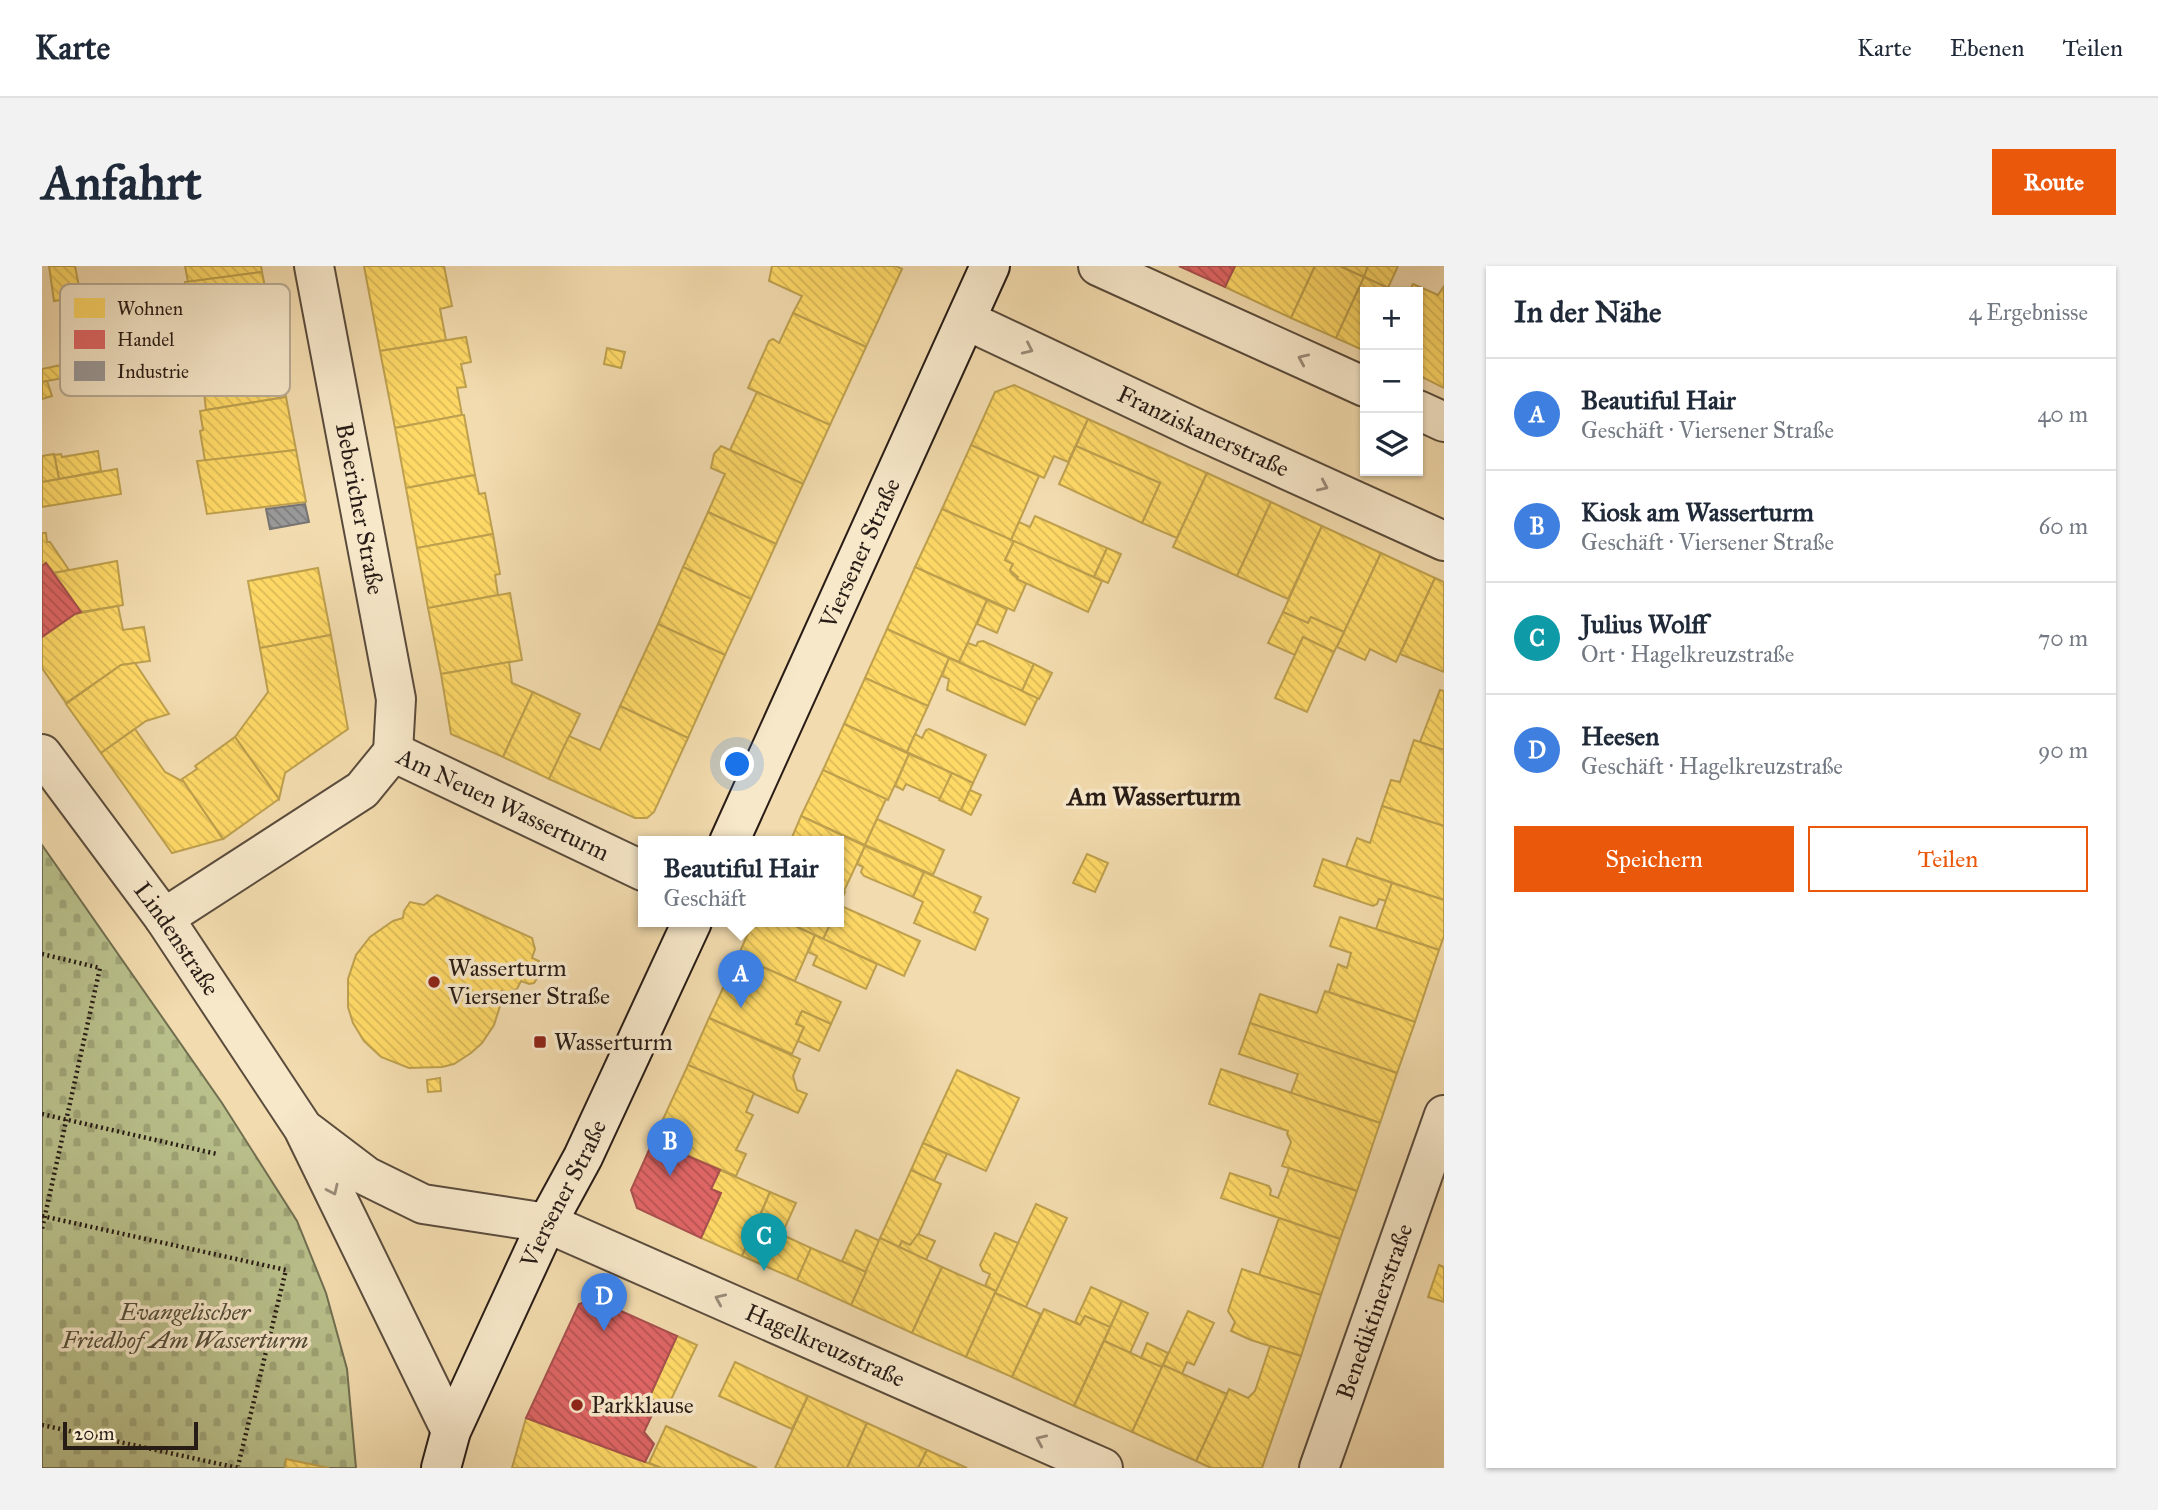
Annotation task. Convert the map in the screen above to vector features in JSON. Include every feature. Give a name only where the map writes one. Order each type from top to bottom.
[{"type":"street","name":"Bebericher Straße","points":[[314,266],[396,699],[393,752]]},
{"type":"street","name":"Viersener Straße","points":[[732,836],[990,266]]},
{"type":"street","points":[[1098,266],[1360,385]]},
{"type":"street","name":"Franziskanerstraße","points":[[966,320],[1444,541]]},
{"type":"street","points":[[1423,412],[1444,422]]},
{"type":"street","name":"Am Neuen Wasserturm","points":[[164,918],[362,790],[393,752],[638,869]]},
{"type":"street","name":"Lindenstraße","points":[[42,754],[164,918],[303,1128],[451,1431]]},
{"type":"street","name":"Viersener Straße","points":[[441,1468],[451,1431],[547,1223],[583,1157],[690,927]]},
{"type":"street","name":"Benediktinerstraße","points":[[1319,1468],[1444,1115]]},
{"type":"street","name":"Lindenstraße","points":[[303,1128],[366,1176],[423,1203],[547,1223]]},
{"type":"street","name":"Hagelkreuzstraße","points":[[547,1223],[1103,1468]]},
{"type":"path","points":[[42,954],[100,968],[42,1229]]},
{"type":"path","points":[[42,1114],[217,1154]]},
{"type":"path","points":[[42,1425],[238,1467],[286,1270],[43,1216]]},
{"type":"green space","name":"Evangelischer Friedhof Am Wasserturm","points":[[42,845],[222,1103],[297,1221],[326,1293],[347,1369],[356,1468],[42,1468]]},
{"type":"building: Wohnen","points":[[49,266],[75,266],[78,284],[60,284],[60,300],[54,301]]},
{"type":"building: Wohnen","points":[[185,266],[261,266],[262,272],[188,282]]},
{"type":"building: Wohnen","points":[[364,266],[444,266],[452,306],[440,309],[446,340],[380,351]]},
{"type":"building: Wohnen","points":[[772,266],[896,266],[902,269],[866,347],[793,313],[802,296],[769,281]]},
{"type":"building: Wohnen","points":[[1235,266],[1315,266],[1291,318],[1225,287]]},
{"type":"building: Wohnen","points":[[1315,266],[1340,266],[1364,277],[1336,338],[1291,318]]},
{"type":"building: Wohnen","points":[[1340,266],[1368,266],[1364,277]]},
{"type":"building: Wohnen","points":[[1368,266],[1398,266],[1388,287],[1364,277]]},
{"type":"building: Wohnen","points":[[262,272],[264,284],[185,284]]},
{"type":"building: Wohnen","points":[[1364,277],[1386,287],[1360,287],[1360,349],[1336,338]]},
{"type":"building: Wohnen","points":[[1444,286],[1444,388],[1423,378],[1423,288],[1438,295]]},
{"type":"building: Wohnen","points":[[793,313],[866,347],[830,425],[748,388],[769,341],[773,339],[779,343]]},
{"type":"building: Wohnen","points":[[466,337],[471,362],[461,364],[466,387],[457,388],[462,415],[395,428],[380,351]]},
{"type":"building: Wohnen","points":[[607,348],[625,352],[621,368],[604,364]]},
{"type":"building: Wohnen","points":[[60,365],[60,379],[42,382],[42,369]]},
{"type":"building: Wohnen","points":[[47,381],[52,396],[42,399],[42,382]]},
{"type":"building: Wohnen","points":[[1014,385],[1088,419],[1068,462],[1054,456],[1044,478],[971,445],[995,392]]},
{"type":"building: Wohnen","points":[[757,392],[830,425],[803,484],[730,450]]},
{"type":"building: Wohnen","points":[[204,396],[286,397],[206,410]]},
{"type":"building: Wohnen","points":[[286,397],[296,450],[205,461],[200,411]]},
{"type":"building: Wohnen","points":[[464,415],[475,475],[406,488],[395,428]]},
{"type":"building: Wohnen","points":[[1088,419],[1207,473],[1177,538],[1142,523],[1160,483],[1076,446]]},
{"type":"building: Wohnen","points":[[971,445],[1039,476],[1011,540],[942,509]]},
{"type":"building: Wohnen","points":[[721,446],[803,484],[776,544],[708,512],[725,474],[711,468],[714,454]]},
{"type":"building: Wohnen","points":[[1076,446],[1160,483],[1142,523],[1059,484]]},
{"type":"building: Wohnen","points":[[296,450],[306,502],[207,514],[197,461]]},
{"type":"building: Wohnen","points":[[98,451],[101,471],[59,479],[54,455],[61,454],[62,457]]},
{"type":"building: Wohnen","points":[[54,454],[59,479],[42,482],[42,456]]},
{"type":"building: Wohnen","points":[[117,469],[121,494],[42,507],[42,482]]},
{"type":"building: Wohnen","points":[[1207,473],[1271,502],[1237,576],[1173,547]]},
{"type":"building: Wohnen","points":[[475,475],[479,494],[485,493],[493,534],[417,548],[406,488]]},
{"type":"building: Wohnen","points":[[1271,502],[1322,526],[1288,599],[1237,576]]},
{"type":"building: Wohnen","points":[[942,509],[1014,541],[1005,560],[1013,564],[1010,570],[1012,574],[1026,584],[1014,611],[915,567]]},
{"type":"building: Wohnen","points":[[708,512],[776,544],[751,599],[683,567]]},
{"type":"building: Wohnen","points":[[1035,516],[1107,548],[1094,577],[1011,540],[1019,522],[1030,527]]},
{"type":"building: Wohnen","points":[[1322,526],[1381,553],[1344,632],[1311,617],[1308,623],[1283,612]]},
{"type":"building: Wohnen","points":[[42,533],[46,533],[47,542],[50,542],[69,570],[54,573],[46,563],[42,566]]},
{"type":"building: Wohnen","points":[[493,534],[500,574],[495,575],[498,595],[428,608],[417,548]]},
{"type":"building: Wohnen","points":[[1014,541],[1102,581],[1088,612],[1017,579],[1010,570],[1013,564],[1005,560]]},
{"type":"building: Wohnen","points":[[1107,548],[1121,554],[1108,583],[1094,577]]},
{"type":"building: Wohnen","points":[[1381,553],[1435,578],[1396,662],[1370,649],[1365,660],[1337,647]]},
{"type":"building: Wohnen","points":[[117,561],[123,605],[118,606],[81,612],[54,573]]},
{"type":"building: Wohnen","points":[[683,567],[751,599],[725,655],[658,624]]},
{"type":"building: Wohnen","points":[[915,567],[987,600],[959,662],[887,629]]},
{"type":"building: Wohnen","points":[[318,568],[331,635],[260,648],[248,581]]},
{"type":"building: Wohnen","points":[[1435,578],[1444,582],[1444,672],[1400,654]]},
{"type":"building: Wohnen","points":[[510,593],[522,660],[441,674],[428,608]]},
{"type":"building: Wohnen","points":[[987,600],[1007,609],[997,633],[977,624]]},
{"type":"building: Wohnen","points":[[118,606],[123,630],[144,627],[150,661],[121,665],[66,703],[42,668],[42,637],[75,614]]},
{"type":"building: Wohnen","points":[[1283,612],[1308,623],[1311,617],[1344,632],[1334,652],[1303,637],[1295,655],[1268,643]]},
{"type":"building: Wohnen","points":[[658,624],[725,655],[688,738],[620,706]]},
{"type":"building: Wohnen","points":[[887,629],[949,658],[928,706],[865,678]]},
{"type":"building: Wohnen","points":[[331,635],[348,729],[285,773],[279,799],[235,737],[268,692],[260,648]]},
{"type":"building: Wohnen","points":[[1303,637],[1334,652],[1307,712],[1275,698]]},
{"type":"building: Wohnen","points":[[983,641],[1034,664],[1022,691],[959,662],[968,643],[976,646]]},
{"type":"building: Wohnen","points":[[949,658],[1038,698],[1025,725],[947,690],[949,679],[942,676]]},
{"type":"building: Wohnen","points":[[509,662],[512,683],[533,692],[503,757],[451,734],[441,674]]},
{"type":"building: Wohnen","points":[[135,663],[169,714],[146,721],[101,753],[66,704],[121,665]]},
{"type":"building: Wohnen","points":[[1034,664],[1052,673],[1039,699],[1022,691]]},
{"type":"building: Wohnen","points":[[865,678],[928,706],[907,752],[844,724]]},
{"type":"building: Wohnen","points":[[1440,690],[1444,691],[1444,750],[1420,742]]},
{"type":"building: Wohnen","points":[[533,692],[580,714],[549,779],[503,757]]},
{"type":"building: Wohnen","points":[[620,706],[688,738],[654,812],[647,818],[635,818],[549,779],[569,736],[600,750]]},
{"type":"building: Wohnen","points":[[844,724],[909,754],[888,800],[823,770]]},
{"type":"building: Wohnen","points":[[135,729],[165,772],[184,782],[223,839],[172,853],[101,753]]},
{"type":"building: Wohnen","points":[[929,729],[986,755],[973,783],[907,752],[915,734],[922,738]]},
{"type":"building: Wohnen","points":[[235,737],[279,799],[223,839],[182,779],[197,769],[195,766]]},
{"type":"building: Wohnen","points":[[1414,740],[1444,750],[1444,826],[1382,806],[1391,780],[1400,782]]},
{"type":"building: Wohnen","points":[[909,754],[952,773],[940,799],[906,784],[903,790],[895,786]]},
{"type":"building: Wohnen","points":[[823,770],[886,799],[865,845],[801,816]]},
{"type":"building: Wohnen","points":[[952,773],[973,783],[961,810],[939,800]]},
{"type":"building: Wohnen","points":[[970,790],[981,795],[971,815],[961,810]]},
{"type":"building: Wohnen","points":[[1382,806],[1444,826],[1444,900],[1346,867],[1357,838],[1370,843]]},
{"type":"building: Wohnen","points":[[801,816],[844,836],[793,836]]},
{"type":"building: Wohnen","points":[[877,819],[944,850],[933,875],[865,845]]},
{"type":"building: Wohnen","points":[[844,836],[865,846],[844,891]]},
{"type":"building: Wohnen","points":[[865,846],[924,872],[913,897],[864,876],[861,872],[863,867],[857,864]]},
{"type":"building: Wohnen","points":[[1087,854],[1108,863],[1095,892],[1073,883]]},
{"type":"building: Wohnen","points":[[1323,859],[1392,883],[1386,901],[1379,899],[1373,906],[1314,886]]},
{"type":"building: Wohnen","points":[[924,872],[981,897],[974,912],[988,919],[975,950],[914,923],[923,902],[913,897]]},
{"type":"building: Wohnen","points":[[1392,883],[1444,900],[1444,936],[1439,950],[1376,929]]},
{"type":"building: Wohnen","name":"Wasserturm Viersener Straße","points":[[437,895],[532,938],[535,949],[532,958],[539,961],[543,969],[534,983],[521,981],[517,989],[506,993],[502,991],[494,1025],[482,1043],[471,1053],[454,1064],[442,1067],[409,1068],[381,1057],[364,1041],[353,1023],[348,1007],[348,979],[356,955],[370,937],[393,921],[403,918],[410,902],[424,905]]},
{"type":"building: Wohnen","points":[[844,907],[920,941],[904,976],[823,939],[829,927],[844,927]]},
{"type":"building: Wohnen","points":[[1340,917],[1439,950],[1415,1022],[1329,992],[1338,964],[1347,968],[1351,953],[1330,946]]},
{"type":"building: Wohnen","points":[[751,927],[798,927],[815,935],[795,981],[738,956]]},
{"type":"building: Wohnen","points":[[798,927],[829,927],[823,939]]},
{"type":"building: Wohnen","points":[[815,935],[877,964],[866,989],[813,965],[817,956],[808,952]]},
{"type":"building: Wohnen","points":[[738,956],[841,1002],[831,1024],[802,1011],[796,1024],[804,1027],[792,1054],[709,1018]]},
{"type":"building: Wohnen","points":[[1325,991],[1415,1022],[1397,1073],[1250,1023],[1260,994],[1317,1013]]},
{"type":"building: Wohnen","points":[[802,1011],[831,1024],[819,1051],[798,1041],[804,1027],[796,1024]]},
{"type":"building: Wohnen","points":[[709,1018],[800,1059],[793,1076],[797,1090],[807,1094],[798,1113],[688,1065]]},
{"type":"building: Wohnen","points":[[1250,1023],[1397,1073],[1380,1123],[1291,1093],[1298,1074],[1239,1054]]},
{"type":"building: Wohnen","points":[[688,1065],[754,1093],[746,1112],[753,1115],[736,1150],[746,1154],[736,1176],[653,1141]]},
{"type":"building: Wohnen","points":[[1221,1069],[1380,1123],[1357,1191],[1282,1166],[1291,1142],[1288,1131],[1209,1104]]},
{"type":"building: Wohnen","points":[[957,1070],[1019,1098],[986,1171],[923,1143]]},
{"type":"building: Wohnen","points":[[440,1078],[441,1091],[428,1092],[427,1080]]},
{"type":"building: Wohnen","points":[[923,1143],[947,1154],[934,1181],[911,1170]]},
{"type":"building: Wohnen","points":[[1289,1168],[1357,1191],[1340,1239],[1221,1198],[1230,1173],[1269,1186],[1270,1195],[1278,1198]]},
{"type":"building: Wohnen","points":[[720,1170],[770,1192],[742,1256],[701,1238],[721,1193],[711,1189]]},
{"type":"building: Wohnen","points":[[911,1170],[941,1184],[915,1242],[910,1245],[902,1241],[899,1247],[880,1238]]},
{"type":"building: Wohnen","points":[[770,1192],[796,1203],[782,1234],[757,1223]]},
{"type":"building: Wohnen","points":[[1036,1204],[1067,1218],[1026,1307],[995,1293]]},
{"type":"building: Wohnen","points":[[1279,1218],[1340,1239],[1321,1295],[1259,1275]]},
{"type":"building: Wohnen","points":[[757,1223],[811,1248],[797,1280],[742,1256]]},
{"type":"building: Wohnen","points":[[856,1230],[880,1241],[866,1272],[842,1261]]},
{"type":"building: Wohnen","points":[[995,1233],[1018,1243],[996,1291],[985,1286],[990,1274],[983,1271],[980,1265]]},
{"type":"building: Wohnen","points":[[918,1234],[935,1241],[926,1260],[899,1247],[902,1241],[910,1245]]},
{"type":"building: Wohnen","points":[[880,1238],[942,1267],[912,1333],[851,1305]]},
{"type":"building: Wohnen","points":[[811,1248],[866,1272],[851,1305],[797,1280]]},
{"type":"building: Wohnen","points":[[1439,1265],[1444,1267],[1444,1302],[1428,1297]]},
{"type":"building: Wohnen","points":[[942,1267],[996,1291],[966,1357],[912,1333]]},
{"type":"building: Wohnen","points":[[1242,1269],[1321,1295],[1301,1356],[1231,1331],[1235,1322],[1228,1311]]},
{"type":"building: Wohnen","points":[[1091,1287],[1122,1301],[1110,1327],[1085,1316],[1080,1325],[1075,1322]]},
{"type":"building: Wohnen","points":[[995,1293],[1041,1314],[1012,1377],[966,1357]]},
{"type":"building: Wohnen","points":[[1122,1301],[1148,1313],[1130,1353],[1104,1341]]},
{"type":"building: Wohnen","points":[[1044,1309],[1080,1325],[1085,1316],[1110,1327],[1074,1406],[1012,1377]]},
{"type":"building: Wohnen","points":[[1188,1311],[1214,1323],[1194,1365],[1187,1362],[1182,1374],[1163,1365]]},
{"type":"building: Wohnen","points":[[677,1336],[697,1345],[668,1406],[649,1398]]},
{"type":"building: Wohnen","points":[[1104,1341],[1162,1367],[1132,1432],[1074,1406]]},
{"type":"building: Wohnen","points":[[1147,1343],[1168,1353],[1162,1367],[1141,1358]]},
{"type":"building: Wohnen","points":[[1270,1346],[1301,1356],[1262,1468],[1211,1468],[1196,1461],[1229,1389],[1248,1398],[1255,1391]]},
{"type":"building: Wohnen","points":[[735,1362],[808,1396],[792,1429],[719,1396]]},
{"type":"building: Wohnen","points":[[1163,1365],[1227,1394],[1196,1461],[1132,1432]]},
{"type":"building: Wohnen","points":[[808,1396],[867,1423],[847,1468],[775,1468]]},
{"type":"building: Wohnen","points":[[526,1418],[645,1462],[662,1468],[512,1468]]},
{"type":"building: Wohnen","points":[[867,1423],[927,1450],[918,1468],[847,1468]]},
{"type":"building: Wohnen","points":[[666,1426],[757,1468],[662,1468],[649,1463]]},
{"type":"building: Wohnen","points":[[927,1450],[967,1468],[918,1468]]},
{"type":"building: Wohnen","points":[[286,1459],[329,1468],[285,1468]]},
{"type":"building: Handel","points":[[1179,266],[1235,266],[1225,287]]},
{"type":"building: Handel","points":[[46,563],[81,612],[42,637],[42,566]]},
{"type":"building: Handel","points":[[653,1141],[720,1170],[711,1189],[721,1193],[701,1238],[637,1208],[631,1190]]},
{"type":"building: Handel","points":[[594,1299],[677,1336],[649,1398],[658,1402],[644,1432],[654,1444],[645,1462],[526,1418],[579,1304]]},
{"type":"building: Industrie","points":[[305,504],[309,522],[270,529],[266,509]]},
{"type":"place","name":"Wasserturm Viersener Straße","points":[[434,982]]},
{"type":"place","name":"Beautiful Hair","points":[[741,1008]]},
{"type":"place","name":"Wasserturm","points":[[540,1042]]},
{"type":"place","name":"Kiosk am Wasserturm","points":[[670,1176]]},
{"type":"place","name":"Julius Wolff","points":[[764,1271]]},
{"type":"place","name":"Heesen","points":[[604,1331]]},
{"type":"place","name":"Parkklause","points":[[577,1405]]},
{"type":"district","name":"Am Wasserturm","points":[[1154,796]]}]
